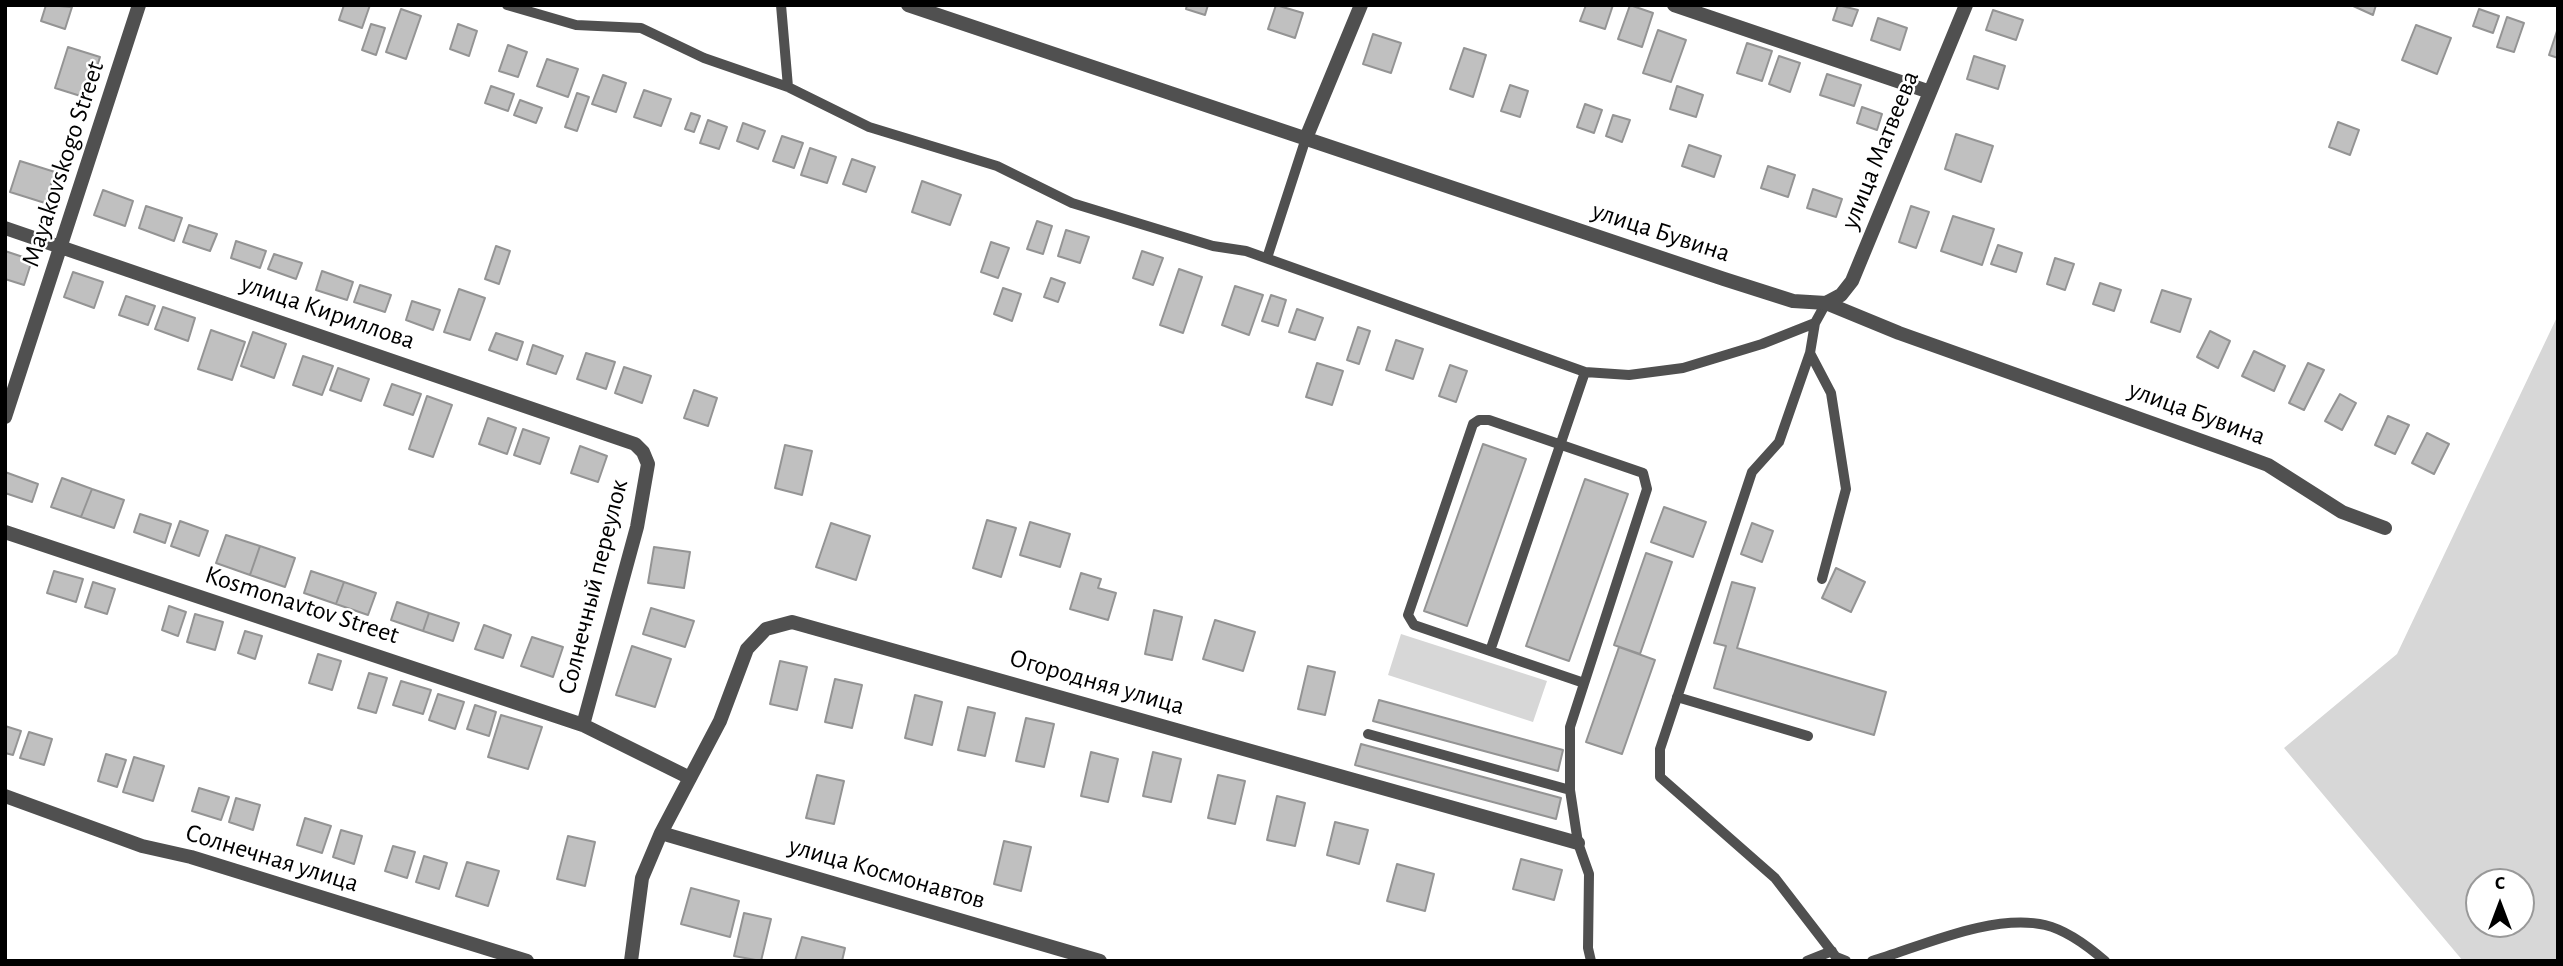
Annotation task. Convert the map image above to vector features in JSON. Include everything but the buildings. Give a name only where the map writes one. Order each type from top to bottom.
[{"type":"street","name":"Mayakovskogo Street","points":[[5,417],[63,246],[139,5]]},
{"type":"street","name":"улица Бувина","points":[[908,5],[1793,301],[1826,303],[1899,333],[2268,465],[2342,512],[2385,528]]},
{"type":"street","points":[[1306,138],[1361,5]]},
{"type":"street","points":[[1674,5],[1930,92]]},
{"type":"street","name":"улица Матвеева","points":[[1826,303],[1841,295],[1852,281],[1966,5]]},
{"type":"street","name":"улица Кириллова","points":[[5,228],[635,444]]},
{"type":"street","name":"Солнечный переулок","points":[[635,444],[643,452],[648,464],[637,527],[583,725],[690,778]]},
{"type":"street","name":"Kosmonavtov Street","points":[[5,532],[583,725]]},
{"type":"street","name":"Огородняя улица","points":[[690,778],[720,721],[747,649],[766,629],[792,622],[1578,843]]},
{"type":"street","points":[[631,961],[642,878],[661,833],[690,778]]},
{"type":"street","name":"Солнечная улица","points":[[5,796],[142,846],[191,857],[527,961]]},
{"type":"street","name":"улица Космонавтов","points":[[661,833],[1100,961]]},
{"type":"lane","points":[[507,5],[576,25],[641,28],[704,58],[788,87],[869,127],[997,166],[1072,203],[1213,246],[1246,251],[1585,372],[1629,375],[1683,368],[1762,344],[1815,323]]},
{"type":"lane","points":[[781,5],[788,87]]},
{"type":"lane","points":[[1267,258],[1306,138]]},
{"type":"lane","points":[[1826,303],[1815,323],[1810,353],[1779,442],[1752,472],[1660,749],[1660,777],[1775,878],[1832,951],[1846,961]]},
{"type":"lane","points":[[1810,353],[1831,393],[1846,489],[1822,579]]},
{"type":"lane","points":[[1490,651],[1585,372]]},
{"type":"lane","points":[[1584,683],[1414,625],[1408,615],[1473,424],[1479,420],[1489,420],[1643,473],[1647,480],[1647,489],[1570,727],[1570,790],[1578,843],[1589,874],[1588,948],[1591,961]]},
{"type":"lane","points":[[1677,696],[1808,736]]},
{"type":"lane","points":[[1368,734],[1570,790]]},
{"type":"lane","points":[[1872,961],[1996,923],[2046,925],[2088,946],[2105,961]]},
{"type":"lane","points":[[1807,961],[1832,951]]},
{"type":"shaded area","points":[[2558,315],[2558,961],[2463,961],[2284,748],[2397,654]]},
{"type":"shaded area","points":[[1401,634],[1547,681],[1533,722],[1388,675]]}]
